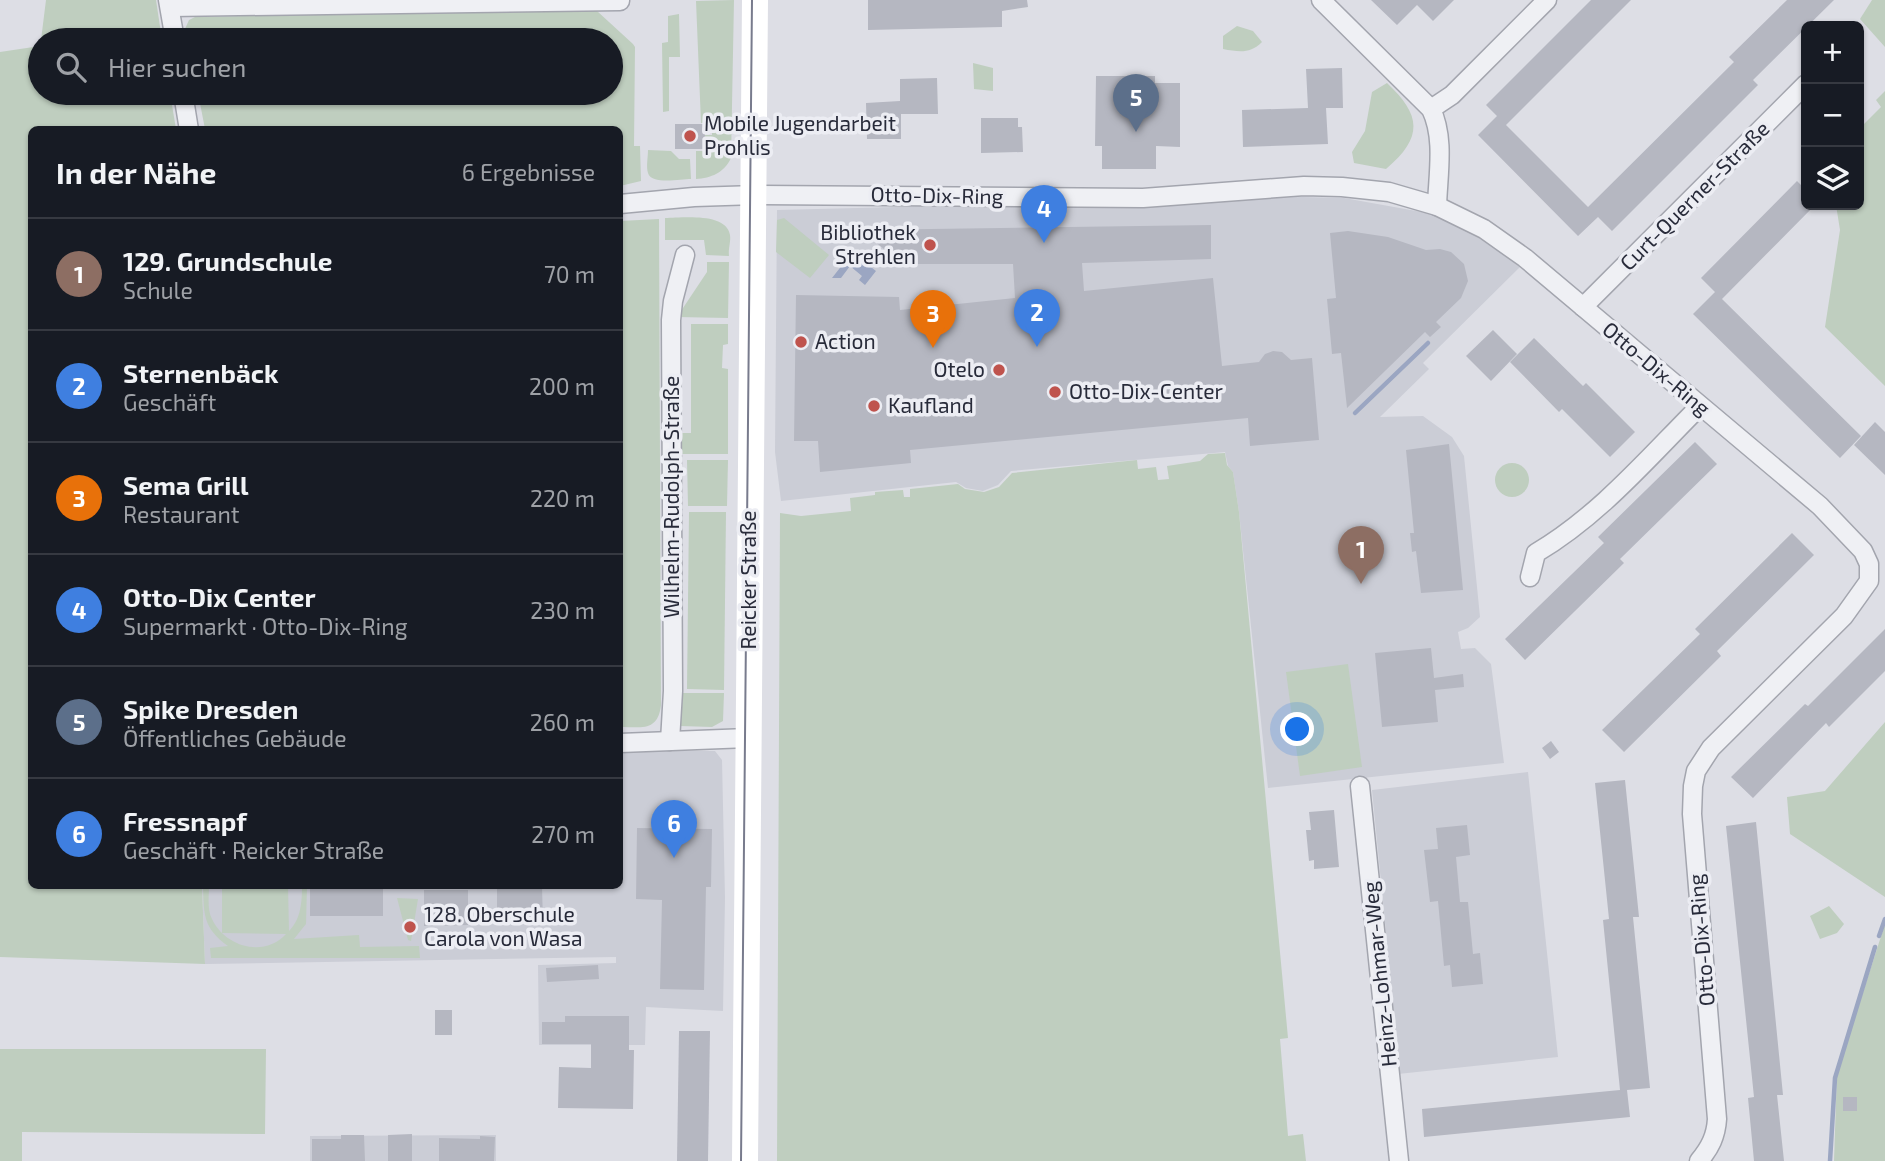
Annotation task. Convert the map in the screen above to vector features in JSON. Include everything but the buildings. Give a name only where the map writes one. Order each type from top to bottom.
[{"type":"street","name":"Reicker Straße","points":[[744,1161],[755,0]]},
{"type":"street","points":[[1321,0],[1431,109],[1439,138],[1437,206]]},
{"type":"street","points":[[1431,109],[1452,95],[1547,0]]},
{"type":"street","points":[[173,28],[169,4],[620,1]]},
{"type":"street","name":"Curt-Querner-Straße","points":[[1583,307],[1801,89]]},
{"type":"street","points":[[185,105],[188,126]]},
{"type":"street","name":"Otto-Dix-Ring","points":[[623,204],[752,195],[1143,198],[1304,186],[1389,192],[1437,206],[1484,229],[1530,262],[1820,506],[1853,538],[1864,553],[1869,564],[1866,586],[1843,616],[1716,743],[1696,771],[1692,814],[1717,1119],[1716,1132],[1699,1161]]},
{"type":"street","name":"Wilhelm-Rudolph-Straße","points":[[670,741],[673,677],[671,320],[685,255]]},
{"type":"street","points":[[1530,576],[1536,553],[1562,538],[1618,488],[1700,407]]},
{"type":"street","points":[[623,743],[748,738]]},
{"type":"street","name":"Heinz-Lohmar-Weg","points":[[1360,786],[1399,1161]]},
{"type":"shaded area","points":[[1344,198],[1444,216],[1481,234],[1522,265],[1423,363],[1429,369],[1380,417],[1423,416],[1452,437],[1464,456],[1480,617],[1468,628],[1458,632],[1461,649],[1475,648],[1491,664],[1504,763],[1268,788],[1239,512],[1233,472],[1228,466],[1225,452],[1011,471],[998,485],[983,491],[966,488],[956,482],[781,501],[775,452],[777,210]]},
{"type":"shaded area","points":[[623,750],[715,751],[722,760],[725,898],[723,1011],[646,1007],[645,1045],[539,1045],[538,965],[616,963],[616,957],[205,964],[202,889],[623,889]]},
{"type":"shaded area","points":[[1528,772],[1558,1057],[1398,1074],[1372,790]]},
{"type":"shaded area","points":[[496,1135],[496,1161],[310,1161],[310,1136]]},
{"type":"green space","points":[[46,0],[156,0],[160,28],[42,28]]},
{"type":"green space","points":[[734,0],[731,158],[716,174],[696,179],[696,151],[705,151],[705,135],[712,135],[712,128],[701,123],[696,1]]},
{"type":"green space","points":[[1872,0],[1885,0],[1885,47],[1864,21],[1860,19]]},
{"type":"green space","points":[[597,11],[616,28],[185,28],[189,20],[195,17]]},
{"type":"green space","points":[[679,14],[680,57],[669,57],[669,111],[663,112],[662,43],[668,42],[668,16]]},
{"type":"green space","points":[[1237,26],[1253,31],[1262,42],[1253,49],[1244,51],[1223,49],[1223,36]]},
{"type":"green space","points":[[623,35],[635,47],[634,146],[640,146],[641,181],[623,185],[623,126],[204,126],[200,105],[623,105]]},
{"type":"green space","points":[[28,48],[28,105],[172,105],[176,126],[28,126],[28,889],[202,889],[205,964],[0,957],[0,52]]},
{"type":"green space","points":[[973,63],[993,68],[993,91],[974,89]]},
{"type":"green space","points":[[1387,83],[1407,105],[1414,126],[1412,136],[1407,147],[1386,169],[1354,163],[1352,152],[1365,131],[1372,92]]},
{"type":"green space","points":[[1885,91],[1885,386],[1825,327],[1840,230],[1837,210],[1864,210],[1864,124],[1881,107],[1876,100]]},
{"type":"green space","points":[[648,150],[671,151],[679,159],[690,159],[691,179],[660,180],[650,177],[647,168]]},
{"type":"green space","points":[[692,217],[721,223],[730,235],[729,256],[706,255],[704,240],[665,240],[665,218]]},
{"type":"green space","points":[[784,218],[829,255],[810,278],[776,252],[777,220]]},
{"type":"green space","points":[[659,219],[661,705],[656,720],[641,727],[623,727],[623,221]]},
{"type":"green space","points":[[707,262],[729,262],[728,318],[677,317],[707,272]]},
{"type":"green space","points":[[691,324],[728,324],[728,344],[723,345],[722,368],[728,369],[728,454],[679,454],[678,433],[691,433]]},
{"type":"green space","points":[[1225,453],[1227,465],[1233,472],[1239,512],[1288,1038],[1280,1039],[1288,1136],[1303,1134],[1306,1161],[777,1161],[780,513],[801,516],[851,511],[850,498],[875,495],[875,492],[903,490],[904,497],[910,497],[910,489],[958,484],[965,489],[984,492],[999,487],[1012,473],[1137,460],[1138,469],[1156,467],[1158,480],[1169,479],[1167,466],[1200,461],[1208,454]]},
{"type":"green space","points":[[687,460],[728,460],[727,506],[688,506]]},
{"type":"green space","points":[[1512,463],[1524,468],[1529,480],[1524,492],[1512,497],[1500,492],[1495,480],[1500,468]]},
{"type":"green space","points":[[689,512],[726,512],[724,690],[687,689]]},
{"type":"green space","points":[[1348,664],[1362,767],[1300,776],[1286,672]]},
{"type":"green space","points":[[678,693],[724,693],[723,721],[712,727],[680,726]]},
{"type":"green space","points":[[1885,722],[1885,897],[1790,834],[1787,797],[1825,791]]},
{"type":"green space","points":[[203,889],[209,889],[210,915],[222,933],[222,889],[288,889],[289,931],[298,916],[302,889],[307,889],[306,924],[294,939],[359,935],[360,947],[419,946],[420,958],[211,958],[210,948],[228,946],[209,927]],"holes":[[[222,933],[286,934],[267,946],[256,947],[235,942]]]},
{"type":"green space","points":[[397,898],[418,899],[411,941],[408,940]]},
{"type":"green space","points":[[1829,906],[1844,924],[1837,933],[1820,939],[1810,916]]},
{"type":"green space","points":[[1885,924],[1885,1161],[1834,1161],[1837,1073]]},
{"type":"green space","points":[[0,1049],[266,1049],[265,1134],[22,1132],[22,1161],[0,1161]]},
{"type":"water","points":[[854,250],[860,255],[858,257],[876,271],[865,285],[859,280],[862,276],[850,266],[841,278],[832,278]]},
{"type":"waterway","points":[[1355,413],[1428,343]]},
{"type":"waterway","points":[[1879,936],[1885,919]]},
{"type":"waterway","points":[[1830,1161],[1835,1078],[1875,947]]},
{"type":"tram line","points":[[741,1161],[752,0]]},
{"type":"place","name":"Spike Dresden","points":[[1136,132]]},
{"type":"place","name":"Mobile Jugendarbeit Prohlis","points":[[690,136]]},
{"type":"place","name":"Otto-Dix Center","points":[[1044,243]]},
{"type":"place","name":"Bibliothek Strehlen","points":[[930,245]]},
{"type":"place","name":"Action","points":[[801,342]]},
{"type":"place","name":"Sternenbäck","points":[[1037,347]]},
{"type":"place","name":"Sema Grill","points":[[933,348]]},
{"type":"place","name":"Otelo","points":[[999,370]]},
{"type":"place","name":"Otto-Dix-Center","points":[[1055,392]]},
{"type":"place","name":"Kaufland","points":[[874,406]]},
{"type":"place","name":"129. Grundschule","points":[[1361,584]]},
{"type":"place","name":"Fressnapf","points":[[674,858]]},
{"type":"place","name":"128. Oberschule Carola von Wasa","points":[[410,927]]}]
